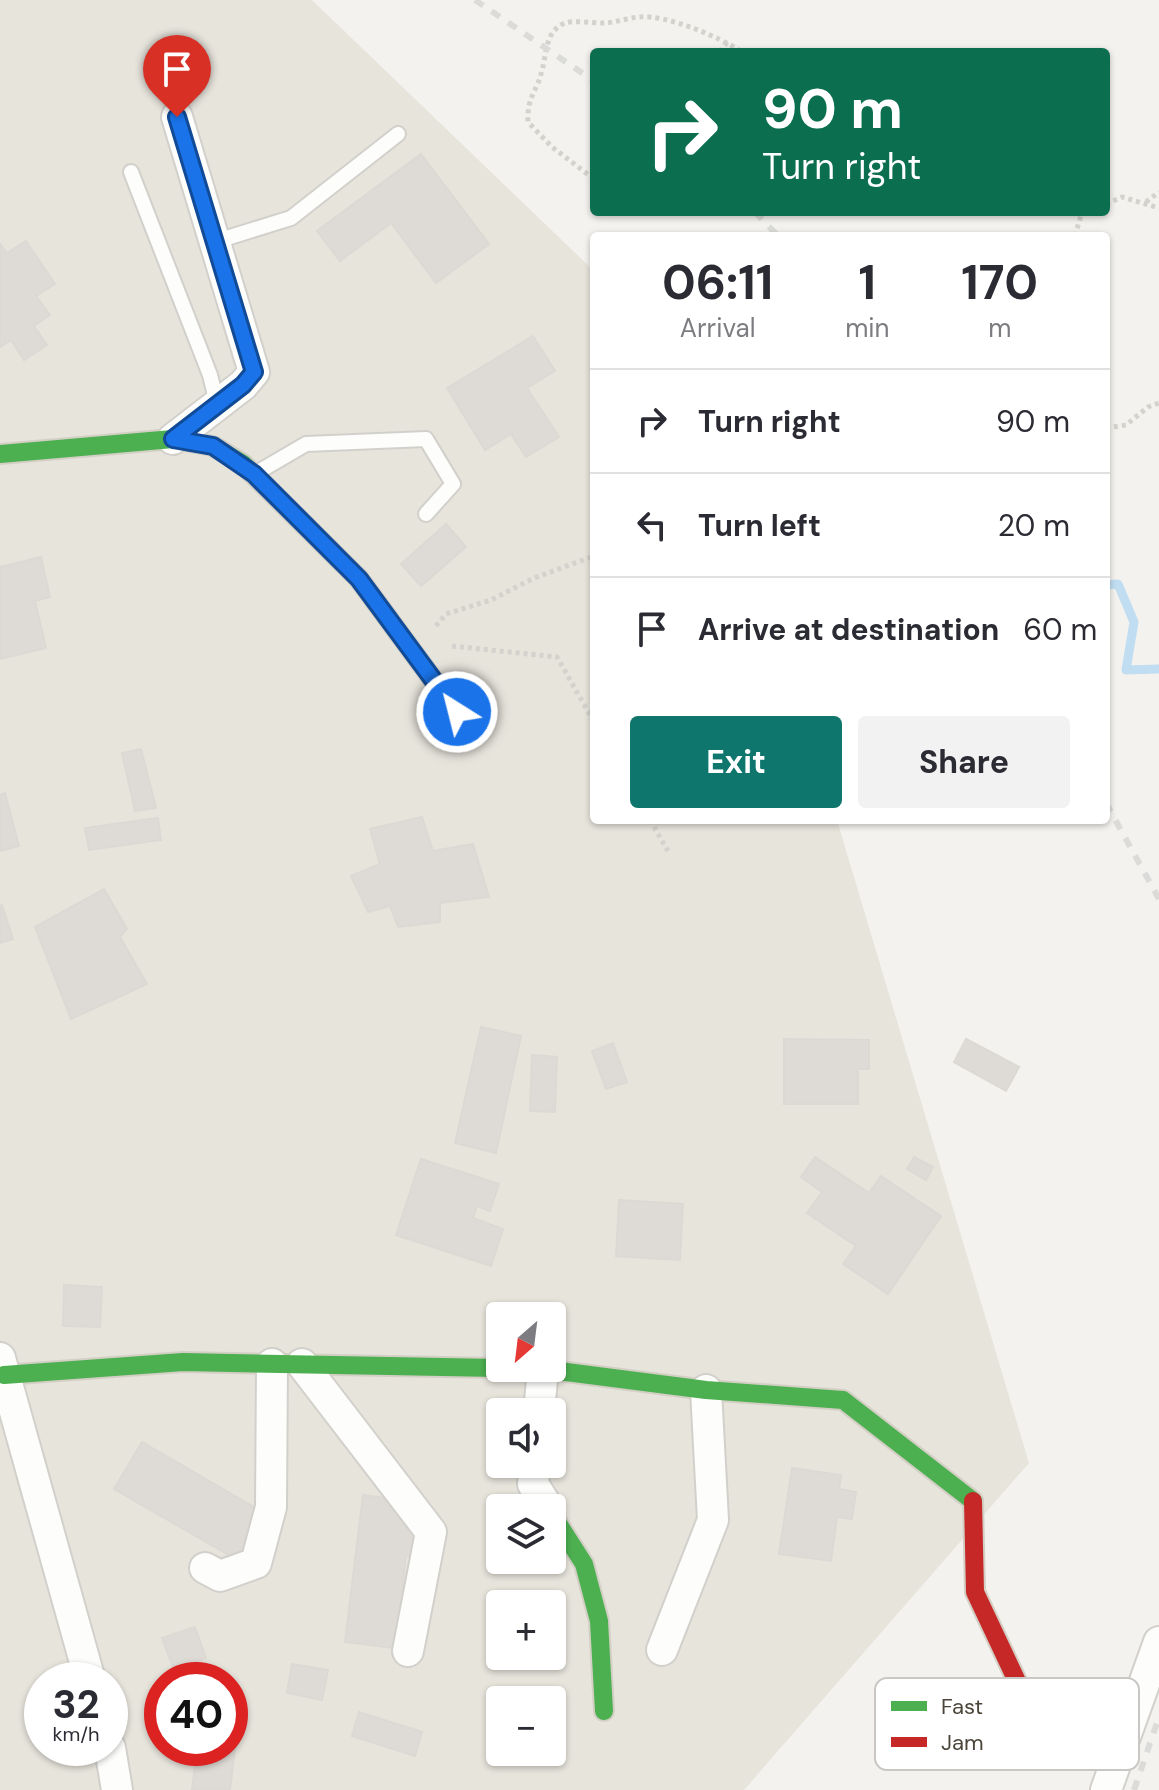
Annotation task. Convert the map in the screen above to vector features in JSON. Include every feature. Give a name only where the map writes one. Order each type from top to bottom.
[{"type":"street","points":[[173,439],[243,385],[254,372],[217,241],[177,117]]},
{"type":"street","points":[[0,454],[173,439],[213,446],[254,474],[359,579],[457,712]]},
{"type":"street","points":[[85,1662],[2,1366],[183,1362],[486,1368]]},
{"type":"street","points":[[205,1568],[220,1576],[256,1563],[271,1507],[287,1364]]},
{"type":"street","points":[[287,1364],[431,1532],[408,1651]]},
{"type":"street","points":[[566,1372],[706,1390],[843,1400],[973,1501],[975,1592],[1015,1678]]},
{"type":"street","points":[[662,1650],[713,1520],[706,1390]]},
{"type":"street","points":[[566,1536],[584,1564],[599,1621],[604,1711]]},
{"type":"street","points":[[1139,1697],[1159,1642]]},
{"type":"street","points":[[113,1766],[117,1790]]},
{"type":"street","points":[[1106,1790],[1113,1770]]},
{"type":"lane","points":[[217,241],[291,218],[398,134]]},
{"type":"lane","points":[[131,172],[210,375],[217,403]]},
{"type":"lane","points":[[254,474],[306,444],[426,439],[453,484],[426,514]]},
{"type":"path","points":[[590,176],[552,147],[528,122],[527,103],[543,69],[543,55],[551,34],[566,23],[607,23],[642,16],[692,28],[736,48]]},
{"type":"path","points":[[723,48],[727,42]]},
{"type":"path","points":[[1145,202],[1159,192]]},
{"type":"path","points":[[1110,202],[1122,197],[1159,208]]},
{"type":"path","points":[[1110,427],[1126,425],[1148,407],[1159,403]]},
{"type":"path","points":[[423,643],[446,614],[491,600],[534,578],[590,557]]},
{"type":"path","points":[[403,639],[557,657],[590,715]]},
{"type":"path","points":[[652,824],[668,851]]},
{"type":"shaded area","points":[[0,0],[312,0],[590,267],[590,824],[838,824],[1029,1463],[744,1790],[0,1790]]},
{"type":"building","points":[[421,154],[489,244],[436,283],[391,223],[340,261],[317,231]]},
{"type":"building","points":[[26,241],[55,284],[36,296],[50,315],[34,326],[47,345],[24,360],[11,340],[0,347],[0,244],[7,253]]},
{"type":"building","points":[[533,336],[555,371],[527,388],[559,437],[526,457],[511,434],[485,450],[447,388]]},
{"type":"building","points":[[446,524],[466,547],[421,586],[401,564]]},
{"type":"building","points":[[41,557],[50,597],[35,601],[46,648],[0,659],[0,567]]},
{"type":"building","points":[[141,749],[156,808],[135,811],[122,753]]},
{"type":"building","points":[[5,793],[19,846],[0,851],[0,795]]},
{"type":"building","points":[[422,817],[433,851],[473,844],[489,897],[440,903],[440,922],[398,927],[390,906],[368,912],[351,876],[380,864],[370,829]]},
{"type":"building","points":[[158,818],[161,840],[89,850],[85,828]]},
{"type":"building","points":[[104,889],[127,929],[120,937],[147,984],[71,1019],[35,927]]},
{"type":"building","points":[[0,906],[13,939],[0,943]]},
{"type":"building","points":[[481,1027],[521,1036],[496,1153],[455,1143]]},
{"type":"building","points":[[784,1039],[869,1040],[869,1069],[858,1069],[858,1104],[784,1104]]},
{"type":"building","points":[[966,1039],[1019,1067],[1006,1091],[954,1062]]},
{"type":"building","points":[[613,1043],[627,1082],[606,1089],[592,1051]]},
{"type":"building","points":[[532,1055],[557,1057],[555,1112],[530,1111]]},
{"type":"building","points":[[815,1157],[869,1193],[881,1176],[941,1216],[888,1294],[843,1264],[856,1246],[807,1213],[822,1192],[801,1177]]},
{"type":"building","points":[[914,1157],[933,1167],[926,1180],[907,1169]]},
{"type":"building","points":[[421,1159],[499,1184],[490,1211],[477,1206],[473,1218],[503,1229],[491,1266],[396,1235]]},
{"type":"building","points":[[619,1200],[683,1204],[680,1260],[616,1256]]},
{"type":"building","points":[[64,1285],[102,1287],[100,1327],[63,1326]]},
{"type":"building","points":[[142,1442],[273,1518],[246,1565],[114,1489]]},
{"type":"building","points":[[792,1468],[841,1475],[839,1489],[856,1492],[852,1519],[837,1517],[831,1561],[779,1554]]},
{"type":"building","points":[[363,1495],[421,1503],[415,1557],[406,1555],[402,1592],[408,1593],[401,1649],[345,1642]]},
{"type":"building","points":[[195,1627],[206,1658],[195,1662],[171,1662],[162,1638]]},
{"type":"building","points":[[292,1664],[328,1670],[322,1700],[287,1693]]},
{"type":"building","points":[[359,1712],[422,1732],[415,1756],[352,1736]]},
{"type":"building","points":[[195,1766],[233,1766],[230,1790],[192,1790]]},
{"type":"waterway","points":[[1110,585],[1118,584],[1134,622],[1126,670],[1159,669]]},
{"type":"railway","points":[[475,0],[590,78]]},
{"type":"railway","points":[[759,216],[774,232]]},
{"type":"railway","points":[[1110,810],[1159,899]]},
{"type":"railway","points":[[1134,1790],[1159,1717]]},
{"type":"traffic: fast","points":[[0,454],[173,439],[213,446],[243,464],[359,579],[457,712]]},
{"type":"traffic: fast","points":[[4,1375],[183,1362],[543,1369],[706,1390],[843,1400],[973,1501]]},
{"type":"traffic: fast","points":[[566,1536],[584,1564],[599,1621],[604,1711]]},
{"type":"traffic: jam","points":[[973,1501],[975,1592],[1015,1678]]},
{"type":"route","points":[[177,117],[221,254],[254,372],[243,385],[173,439],[213,446],[254,474],[359,579],[457,712]]}]
